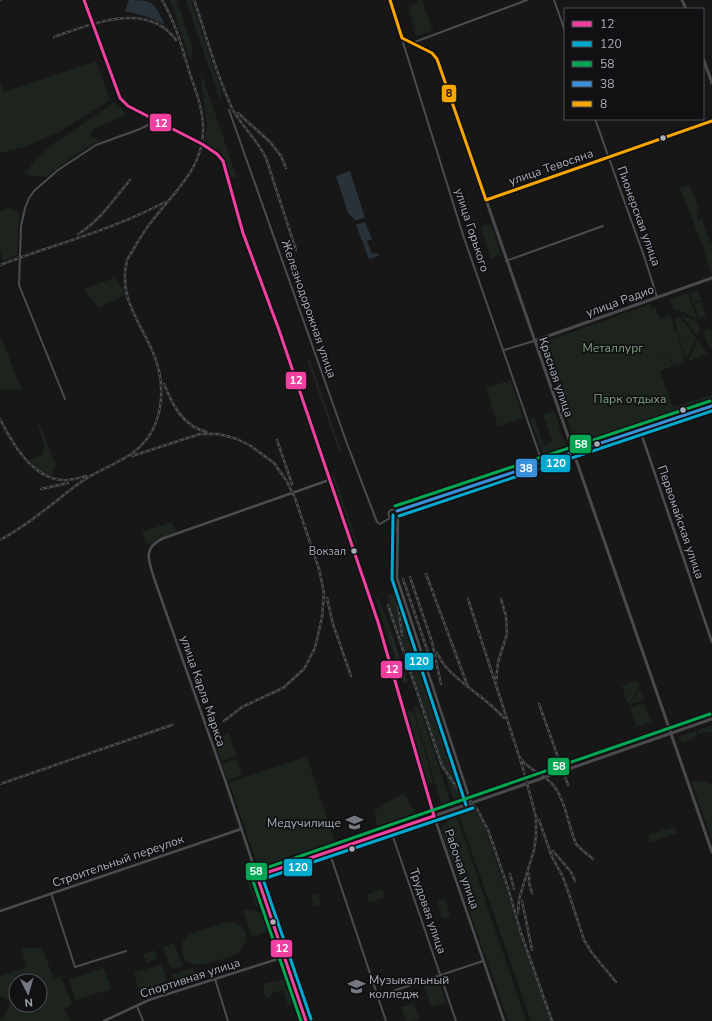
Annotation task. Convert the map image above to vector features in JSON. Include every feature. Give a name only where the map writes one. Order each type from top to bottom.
[{"type":"main road","name":"улица Горького","points":[[390,0],[402,38]]},
{"type":"main road","name":"Красная улица","points":[[402,38],[432,53],[437,59],[712,852]]},
{"type":"main road","points":[[704,61],[712,83]]},
{"type":"main road","name":"улица Тевосяна","points":[[486,200],[712,121]]},
{"type":"main road","name":"улица Радио","points":[[534,341],[712,278]]},
{"type":"main road","points":[[397,513],[712,406]]},
{"type":"main road","points":[[257,876],[712,719]]},
{"type":"main road","name":"улица Карла Маркса","points":[[257,876],[306,1021]]},
{"type":"street","name":"Рабочая улица","points":[[84,0],[120,98],[128,106],[202,144],[217,154],[223,161],[243,233],[282,338],[378,622],[434,816],[504,1021]]},
{"type":"street","points":[[411,43],[527,0]]},
{"type":"street","points":[[554,0],[564,28]]},
{"type":"street","name":"улица Горького","points":[[402,38],[467,244],[543,463]]},
{"type":"street","name":"Железнодорожная улица","points":[[230,110],[373,513],[378,524],[391,518]]},
{"type":"street","points":[[65,399],[19,285],[21,226],[25,208],[34,191],[58,170],[96,145],[140,129],[148,125],[152,119]]},
{"type":"street","name":"Пионерская улица","points":[[595,120],[657,298]]},
{"type":"street","points":[[506,261],[603,226]]},
{"type":"street","points":[[504,350],[534,341]]},
{"type":"street","name":"Первомайская улица","points":[[640,430],[710,632],[712,642]]},
{"type":"street","name":"улица Карла Маркса","points":[[257,876],[155,582],[148,554],[152,545],[164,538],[329,480]]},
{"type":"street","points":[[397,513],[394,510],[390,511],[389,514],[398,532]]},
{"type":"street","points":[[391,518],[395,518],[397,513]]},
{"type":"street","points":[[397,513],[398,532],[396,578],[471,803]]},
{"type":"street","name":"Строительный переулок","points":[[0,911],[241,829]]},
{"type":"street","name":"Трудовая улица","points":[[390,830],[456,1021]]},
{"type":"street","points":[[329,851],[386,1021]]},
{"type":"street","points":[[51,893],[75,967],[126,951]]},
{"type":"street","name":"Спортивная улица","points":[[104,1021],[154,998],[284,958]]},
{"type":"street","points":[[378,996],[484,960]]},
{"type":"street","points":[[215,979],[228,1021]]},
{"type":"street","points":[[137,1006],[142,1021]]},
{"type":"green space","points":[[170,0],[177,0],[192,47],[191,63]]},
{"type":"green space","points":[[186,0],[191,0],[220,87],[222,106]]},
{"type":"green space","points":[[419,0],[422,0],[433,31],[416,36],[409,8]]},
{"type":"green space","points":[[96,61],[110,100],[57,133],[24,147],[0,153],[0,80],[4,92]]},
{"type":"green space","points":[[200,69],[237,178],[231,177],[222,156],[204,142],[207,125]]},
{"type":"green space","points":[[115,102],[127,115],[93,129],[90,137],[103,140],[95,143],[66,161],[46,177],[25,175],[34,161],[53,144]]},
{"type":"green space","points":[[690,185],[699,209],[697,216],[699,220],[702,219],[710,242],[712,242],[712,273],[680,188]]},
{"type":"green space","points":[[9,208],[19,211],[17,255],[3,261],[0,249],[0,211]]},
{"type":"green space","points":[[491,224],[501,255],[491,259],[481,227]]},
{"type":"green space","points":[[115,278],[126,294],[99,308],[83,289]]},
{"type":"green space","points":[[697,290],[701,299],[693,303],[690,292]]},
{"type":"green space","points":[[688,293],[697,319],[680,311],[679,309],[674,310],[670,299]]},
{"type":"green space","points":[[701,301],[706,316],[700,318],[701,320],[699,319],[694,304]]},
{"type":"green space","points":[[650,304],[652,309],[655,308],[660,319],[670,315],[674,326],[673,333],[676,329],[685,362],[674,366],[671,360],[662,354],[666,346],[661,354],[670,360],[673,366],[660,371],[673,407],[712,395],[712,398],[576,445],[542,343]]},
{"type":"green space","points":[[681,314],[697,322],[700,329],[697,336]]},
{"type":"green space","points":[[680,317],[696,338],[686,360],[674,319]]},
{"type":"green space","points":[[711,329],[712,348],[710,349],[703,331]]},
{"type":"green space","points":[[0,335],[23,391],[13,389],[0,390]]},
{"type":"green space","points":[[698,340],[708,354],[688,361]]},
{"type":"green space","points":[[309,357],[342,453],[339,452],[308,363]]},
{"type":"green space","points":[[511,380],[523,418],[498,426],[486,388]]},
{"type":"green space","points":[[554,411],[566,446],[543,454],[530,419],[534,418],[544,445],[552,442],[543,414]]},
{"type":"green space","points":[[39,422],[56,466],[52,471],[52,476],[39,471],[30,460],[42,455],[45,447],[38,425]]},
{"type":"green space","points":[[334,474],[358,546],[355,542],[332,477]]},
{"type":"green space","points":[[172,522],[177,533],[147,544],[142,532]]},
{"type":"green space","points":[[397,592],[467,799],[455,803],[387,595]]},
{"type":"green space","points":[[375,598],[379,599],[408,682],[403,683]]},
{"type":"green space","points":[[637,680],[640,687],[628,704],[622,686]]},
{"type":"green space","points":[[640,689],[644,700],[629,705]]},
{"type":"green space","points":[[644,703],[651,722],[636,727],[630,708]]},
{"type":"green space","points":[[417,706],[422,715],[451,804],[442,807],[413,707]]},
{"type":"green space","points":[[413,710],[433,782],[428,785],[405,713]]},
{"type":"green space","points":[[712,725],[712,732],[699,734],[698,730]]},
{"type":"green space","points":[[696,731],[697,735],[693,739],[683,743],[678,737]]},
{"type":"green space","points":[[229,733],[237,756],[221,761],[214,738]]},
{"type":"green space","points":[[307,757],[336,845],[260,872],[229,782]]},
{"type":"green space","points":[[237,759],[242,775],[228,780],[221,764]]},
{"type":"green space","points":[[693,780],[708,782],[712,785],[712,838],[692,783]]},
{"type":"green space","points":[[404,793],[417,816],[381,829],[377,825],[374,812],[382,805]]},
{"type":"green space","points":[[475,810],[483,823],[551,1021],[531,1021],[459,815]]},
{"type":"green space","points":[[454,816],[457,817],[526,1021],[508,1021],[441,829],[448,818]]},
{"type":"green space","points":[[674,827],[677,833],[650,842],[648,835]]},
{"type":"green space","points":[[254,880],[264,908],[256,906],[248,882]]},
{"type":"green space","points":[[382,889],[385,897],[369,902],[366,895]]},
{"type":"green space","points":[[318,894],[321,904],[315,906],[311,896]]},
{"type":"green space","points":[[445,898],[450,916],[442,918],[437,901]]},
{"type":"green space","points":[[243,910],[265,913],[271,930],[252,937]]},
{"type":"green space","points":[[226,922],[239,925],[243,928],[245,933],[245,943],[237,954],[214,962],[196,965],[189,963],[184,958],[182,950],[183,941],[190,934]]},
{"type":"green space","points":[[174,943],[182,966],[171,969],[163,947]]},
{"type":"green space","points":[[21,948],[42,948],[54,979],[61,976],[72,1004],[64,1010],[71,1021],[0,1021],[0,1017],[3,1018],[8,1009],[8,1013],[48,1013],[48,973],[9,973],[27,967]]},
{"type":"green space","points":[[154,950],[157,959],[146,963],[143,954]]},
{"type":"green space","points":[[162,964],[167,981],[139,990],[134,973]]},
{"type":"green space","points":[[104,968],[111,989],[75,1000],[69,979]]},
{"type":"green space","points":[[193,968],[197,978],[175,985],[172,975]]},
{"type":"green space","points":[[8,973],[8,999],[0,996],[0,976]]},
{"type":"green space","points":[[287,978],[296,1003],[288,1005],[283,990],[272,993],[271,997],[266,998],[263,988],[264,984]]},
{"type":"green space","points":[[439,980],[446,1003],[431,1007],[424,984]]},
{"type":"green space","points":[[414,1003],[420,1020],[406,1021],[401,1007]]},
{"type":"shaded area","points":[[129,0],[144,1],[153,4],[165,25],[148,17],[125,11]]},
{"type":"shaded area","points":[[350,171],[365,218],[355,220],[348,213],[336,176]]},
{"type":"shaded area","points":[[365,222],[372,239],[367,241],[372,254],[378,253],[379,256],[369,259],[356,225]]},
{"type":"waterway","points":[[390,633],[405,681]]},
{"type":"railway","points":[[0,540],[30,521],[84,480],[128,456],[150,435],[156,422],[160,408],[160,379],[152,350],[127,296],[125,285],[127,260],[152,221],[194,167],[202,141],[203,127],[200,106],[181,44],[171,17],[162,0]]},
{"type":"railway","points":[[194,0],[227,97],[233,110],[259,145],[266,158],[296,250]]},
{"type":"railway","points":[[54,37],[101,22],[135,18],[150,21],[164,28],[176,40]]},
{"type":"railway","points":[[238,113],[270,142],[281,156],[286,168]]},
{"type":"railway","points":[[78,234],[99,217],[130,180]]},
{"type":"railway","points":[[0,265],[125,221],[165,202]]},
{"type":"railway","points":[[164,384],[175,407],[185,420],[191,425],[207,432]]},
{"type":"railway","points":[[0,419],[24,458],[41,473],[51,478],[62,480],[71,480],[86,476]]},
{"type":"railway","points":[[132,456],[200,434],[219,434],[237,439],[251,446],[274,463],[286,480],[295,498],[319,569],[324,593],[322,617],[315,648],[304,669],[283,688],[242,707],[224,721]]},
{"type":"railway","points":[[277,440],[292,484]]},
{"type":"railway","points":[[41,489],[68,483]]},
{"type":"railway","points":[[426,574],[468,687]]},
{"type":"railway","points":[[410,577],[432,642],[441,684]]},
{"type":"railway","points":[[403,579],[432,664]]},
{"type":"railway","points":[[327,598],[333,624],[351,676]]},
{"type":"railway","points":[[468,599],[522,765],[536,817],[534,850],[519,899],[518,913]]},
{"type":"railway","points":[[496,682],[498,662],[507,634],[506,616],[501,599]]},
{"type":"railway","points":[[398,603],[402,635]]},
{"type":"railway","points":[[388,605],[442,766],[456,786],[477,809],[488,830],[508,888],[521,933],[552,1021]]},
{"type":"railway","points":[[437,653],[444,665],[459,680],[490,704],[504,718]]},
{"type":"railway","points":[[539,704],[568,785]]},
{"type":"railway","points":[[0,784],[172,725]]},
{"type":"railway","points":[[521,759],[528,767],[546,778],[554,786],[564,806],[576,844],[593,859]]},
{"type":"railway","points":[[539,820],[552,857],[562,875],[584,940],[592,953],[616,982]]},
{"type":"railway","points":[[553,851],[571,872],[575,881]]},
{"type":"railway","points":[[510,874],[514,889]]},
{"type":"railway","points":[[529,874],[529,883],[532,893]]},
{"type":"railway","points":[[522,901],[532,950]]},
{"type":"transit line","name":"12","points":[[84,0],[120,98],[128,106],[202,144],[217,154],[223,161],[243,233],[279,330],[378,622],[434,816]]},
{"type":"transit line","name":"8","points":[[390,0],[402,38],[432,53],[437,59],[486,200],[712,121]]},
{"type":"transit line","name":"58","points":[[395,506],[710,401]]},
{"type":"transit line","name":"38","points":[[397,511],[712,406]]},
{"type":"transit line","name":"120","points":[[399,516],[712,411]]},
{"type":"transit line","name":"120","points":[[393,515],[392,579],[466,805]]},
{"type":"transit line","name":"58","points":[[301,1021],[252,878],[254,872],[710,714]]},
{"type":"transit line","name":"120","points":[[311,1019],[263,879],[473,808]]},
{"type":"transit line","name":"12","points":[[257,876],[434,816]]},
{"type":"transit line","name":"12","points":[[257,876],[306,1021]]},
{"type":"place","name":"Вокзал","points":[[354,551]]},
{"type":"place","name":"Медучилище","points":[[354,823]]},
{"type":"place","name":"Музыкальный колледж","points":[[356,987]]},
{"type":"park label","name":"Металлург","points":[[613,348]]},
{"type":"park label","name":"Парк отдыха","points":[[630,399]]}]
